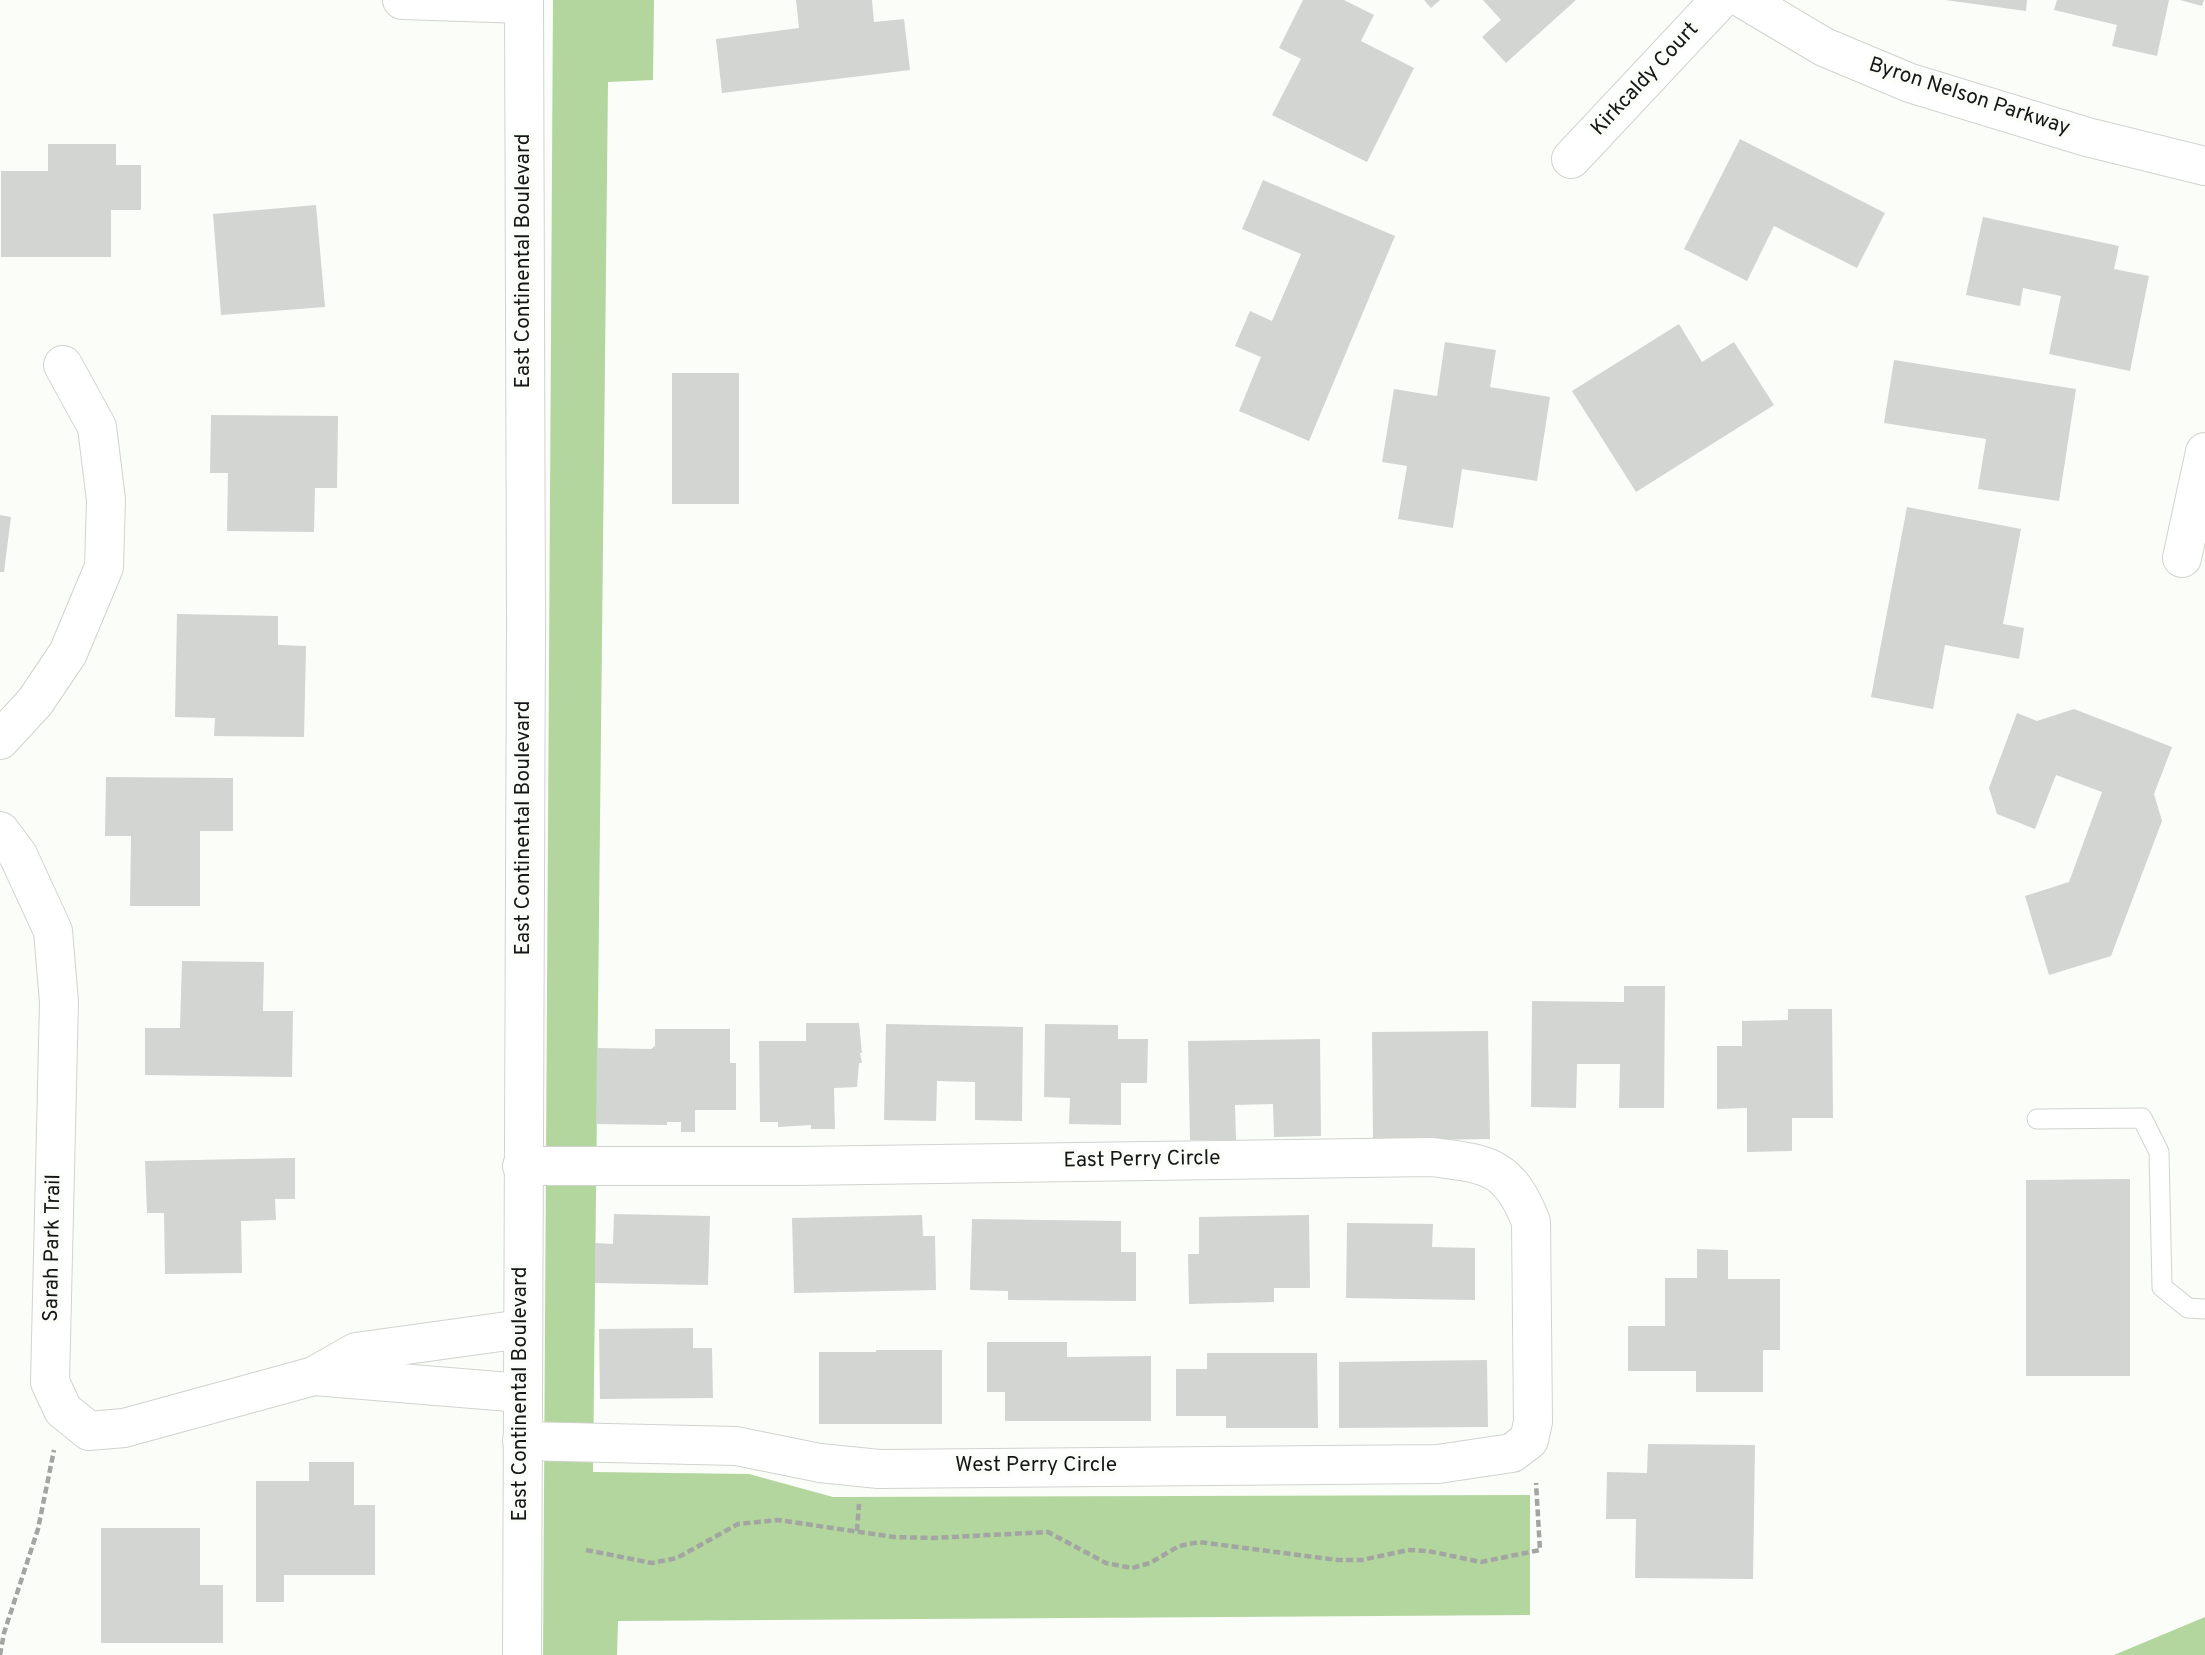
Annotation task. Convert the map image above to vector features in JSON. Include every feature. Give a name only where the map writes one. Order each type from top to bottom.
[{"type":"street","points":[[402,0],[524,2]]},
{"type":"street","name":"Kirkcaldy Court","points":[[1571,159],[1720,0]]},
{"type":"street","name":"Byron Nelson Parkway","points":[[1745,0],[1824,47],[1910,83],[2087,137],[2205,166]]},
{"type":"street","name":"East Continental Boulevard","points":[[522,1655],[526,637],[524,2]]},
{"type":"street","points":[[0,740],[35,702],[68,653],[104,567],[106,500],[97,427],[62,365]]},
{"type":"street","points":[[2182,558],[2205,452]]},
{"type":"street","name":"Sarah Park Trail","points":[[0,831],[18,855],[52,931],[59,1002],[50,1382],[62,1410]]},
{"type":"street","name":"East Perry Circle","points":[[522,1166],[796,1166],[1432,1157],[1477,1162],[1496,1171],[1520,1194],[1531,1222],[1533,1422]]},
{"type":"street","points":[[62,1410],[89,1431],[124,1428],[314,1376],[356,1352],[522,1329]]},
{"type":"street","points":[[314,1376],[522,1393]]},
{"type":"street","name":"West Perry Circle","points":[[522,1441],[736,1446],[820,1463],[879,1469],[1438,1464],[1512,1453],[1529,1440],[1533,1422]]},
{"type":"lane","points":[[2038,1119],[2142,1118],[2159,1152],[2162,1287],[2189,1308],[2205,1309]]},
{"type":"path","points":[[0,1655],[4,1633],[38,1529],[62,1410]]},
{"type":"path","points":[[586,1550],[652,1563],[677,1558],[738,1524],[778,1520],[894,1536],[933,1538],[1048,1532],[1120,1568],[1150,1563],[1180,1546],[1199,1542],[1298,1557],[1362,1560],[1408,1550],[1429,1551],[1481,1562],[1540,1550],[1533,1422]]},
{"type":"green space","points":[[553,0],[654,0],[653,80],[608,82],[593,1472],[749,1474],[833,1497],[1530,1495],[1530,1615],[618,1621],[617,1655],[543,1655]]},
{"type":"green space","points":[[2205,1617],[2205,1655],[2114,1655]]},
{"type":"building","points":[[796,0],[872,0],[874,22],[904,19],[910,70],[722,93],[716,39],[799,28]]},
{"type":"building","points":[[1303,0],[1344,0],[1374,15],[1361,41],[1414,68],[1367,162],[1272,115],[1301,59],[1279,48]]},
{"type":"building","points":[[1424,0],[1440,0],[1431,8]]},
{"type":"building","points":[[1483,0],[1576,0],[1506,63],[1482,37],[1501,20]]},
{"type":"building","points":[[1945,0],[2027,0],[2026,11]]},
{"type":"building","points":[[2057,0],[2169,0],[2157,56],[2112,46],[2117,25],[2054,10]]},
{"type":"building","points":[[2180,0],[2204,0],[2202,6]]},
{"type":"building","points":[[1740,139],[1885,213],[1857,268],[1774,226],[1747,281],[1684,249]]},
{"type":"building","points":[[48,144],[116,144],[116,165],[141,165],[141,210],[111,210],[111,257],[1,257],[1,171],[48,171]]},
{"type":"building","points":[[1263,180],[1395,236],[1309,441],[1239,411],[1261,357],[1235,346],[1250,311],[1272,321],[1301,254],[1242,229]]},
{"type":"building","points":[[316,205],[325,307],[221,315],[213,214]]},
{"type":"building","points":[[1983,217],[2119,246],[2114,269],[2149,276],[2130,371],[2049,354],[2061,296],[2023,288],[2020,306],[1966,295]]},
{"type":"building","points":[[1679,324],[1702,362],[1734,342],[1774,405],[1636,492],[1572,391]]},
{"type":"building","points":[[1445,342],[1496,350],[1490,387],[1550,397],[1537,481],[1462,469],[1453,528],[1398,519],[1407,466],[1382,462],[1394,389],[1437,396]]},
{"type":"building","points":[[1894,360],[2076,389],[2059,501],[1978,489],[1986,439],[1884,423]]},
{"type":"building","points":[[672,373],[739,373],[739,504],[672,504]]},
{"type":"building","points":[[211,415],[338,416],[337,488],[315,488],[314,532],[227,531],[228,473],[210,473]]},
{"type":"building","points":[[1907,507],[2021,529],[2003,624],[2024,628],[2019,659],[1945,645],[1933,709],[1871,697]]},
{"type":"building","points":[[0,515],[11,517],[4,572],[0,572]]},
{"type":"building","points":[[177,614],[278,616],[278,645],[306,646],[304,737],[214,736],[215,718],[175,717]]},
{"type":"building","points":[[2074,709],[2172,747],[2154,794],[2162,821],[2111,956],[2049,975],[2025,896],[2069,882],[2102,792],[2056,775],[2035,829],[1997,814],[1989,788],[2017,713],[2037,721]]},
{"type":"building","points":[[106,777],[233,778],[233,831],[200,831],[200,906],[130,906],[131,836],[105,836]]},
{"type":"building","points":[[182,961],[264,962],[263,1011],[293,1011],[292,1077],[145,1075],[145,1028],[180,1028]]},
{"type":"building","points":[[1624,986],[1665,986],[1664,1108],[1619,1108],[1620,1064],[1577,1064],[1576,1108],[1531,1107],[1532,1001],[1624,1002]]},
{"type":"building","points":[[1788,1009],[1832,1009],[1833,1118],[1792,1118],[1792,1151],[1747,1152],[1747,1108],[1717,1109],[1717,1046],[1742,1046],[1742,1021],[1788,1020]]},
{"type":"building","points":[[806,1023],[859,1023],[862,1063],[859,1063],[857,1087],[834,1088],[835,1129],[811,1129],[811,1125],[778,1127],[778,1122],[760,1122],[759,1041],[806,1041]]},
{"type":"building","points":[[886,1024],[1023,1027],[1022,1121],[975,1120],[975,1082],[937,1081],[936,1121],[884,1120]]},
{"type":"building","points":[[1045,1024],[1118,1025],[1118,1039],[1148,1039],[1147,1083],[1121,1083],[1121,1125],[1069,1124],[1070,1098],[1044,1097]]},
{"type":"building","points":[[655,1029],[730,1029],[730,1063],[736,1063],[736,1110],[695,1110],[695,1132],[681,1132],[681,1122],[667,1122],[667,1125],[596,1124],[597,1048],[651,1049],[655,1046]]},
{"type":"building","points":[[1488,1031],[1490,1139],[1373,1141],[1372,1032]]},
{"type":"building","points":[[1320,1039],[1321,1136],[1274,1137],[1273,1104],[1235,1105],[1236,1140],[1190,1140],[1188,1041]]},
{"type":"building","points":[[295,1158],[295,1199],[275,1199],[276,1220],[241,1221],[242,1273],[165,1274],[164,1213],[147,1213],[145,1161]]},
{"type":"building","points":[[2130,1179],[2130,1376],[2026,1376],[2026,1180]]},
{"type":"building","points":[[614,1214],[710,1216],[708,1285],[595,1283],[595,1243],[613,1244]]},
{"type":"building","points":[[922,1215],[923,1236],[935,1236],[936,1290],[794,1293],[792,1218]]},
{"type":"building","points":[[1309,1215],[1310,1288],[1274,1288],[1274,1302],[1189,1304],[1188,1254],[1199,1254],[1199,1217]]},
{"type":"building","points":[[972,1219],[1121,1221],[1121,1252],[1136,1252],[1136,1301],[1008,1300],[1008,1291],[970,1290]]},
{"type":"building","points":[[1347,1223],[1433,1224],[1432,1247],[1475,1248],[1475,1300],[1346,1298]]},
{"type":"building","points":[[1697,1249],[1728,1250],[1728,1279],[1780,1279],[1780,1350],[1763,1350],[1763,1392],[1696,1392],[1696,1371],[1628,1371],[1628,1326],[1665,1326],[1665,1278],[1697,1278]]},
{"type":"building","points":[[693,1328],[693,1348],[712,1348],[713,1398],[600,1399],[599,1329]]},
{"type":"building","points":[[987,1342],[1067,1342],[1067,1357],[1151,1356],[1151,1421],[1005,1421],[1005,1392],[987,1392]]},
{"type":"building","points":[[942,1350],[942,1424],[819,1424],[819,1352]]},
{"type":"building","points":[[1207,1353],[1317,1353],[1318,1428],[1226,1428],[1226,1416],[1176,1416],[1176,1369],[1207,1369]]},
{"type":"building","points":[[1487,1360],[1488,1427],[1339,1428],[1339,1362]]},
{"type":"building","points":[[1648,1444],[1755,1445],[1753,1579],[1635,1578],[1636,1519],[1606,1519],[1607,1472],[1647,1473]]},
{"type":"building","points":[[309,1462],[354,1462],[354,1505],[375,1505],[375,1575],[284,1575],[284,1602],[256,1602],[256,1481],[309,1481]]},
{"type":"building","points":[[101,1528],[200,1528],[200,1585],[223,1585],[223,1643],[101,1643]]}]
